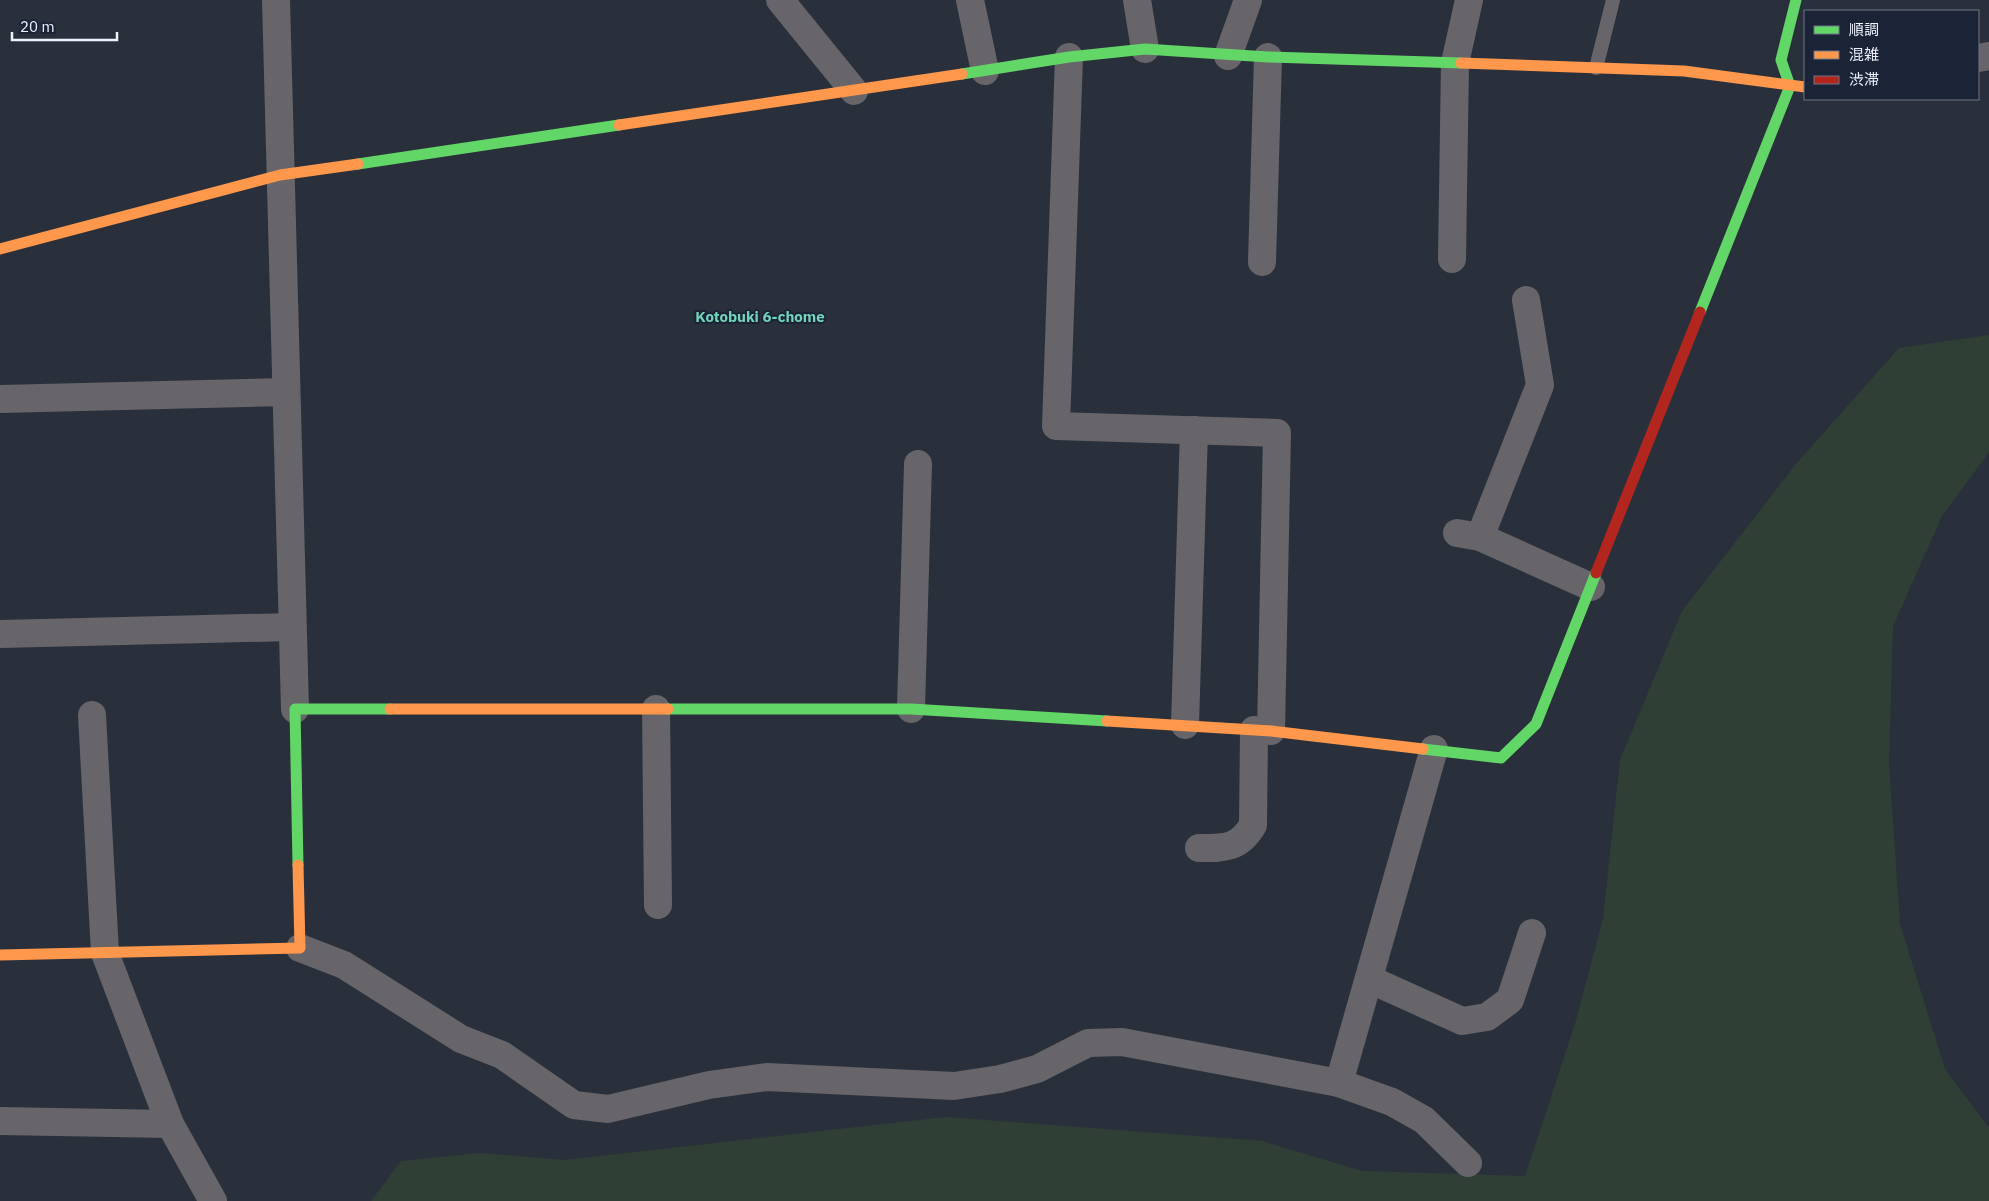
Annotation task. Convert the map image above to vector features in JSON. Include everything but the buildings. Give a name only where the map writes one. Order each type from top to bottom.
[{"type":"street","points":[[276,0],[300,948]]},
{"type":"street","points":[[780,0],[854,91]]},
{"type":"street","points":[[970,0],[985,71]]},
{"type":"street","points":[[1137,0],[1145,50]]},
{"type":"street","points":[[1228,56],[1248,0]]},
{"type":"street","points":[[1452,259],[1455,63],[1469,0]]},
{"type":"street","points":[[295,709],[911,709],[1263,731],[1500,758],[1536,724],[1790,86],[1782,60],[1796,0]]},
{"type":"street","points":[[0,249],[280,175],[854,91],[1069,57],[1145,50],[1228,56],[1684,71],[1804,87]]},
{"type":"street","points":[[1069,57],[1056,426],[1277,433],[1263,731],[1253,825],[1245,838],[1224,848],[1199,848]]},
{"type":"street","points":[[1262,262],[1268,57]]},
{"type":"street","points":[[1526,300],[1540,385],[1469,535],[1591,587]]},
{"type":"street","points":[[0,399],[286,392]]},
{"type":"street","points":[[1185,726],[1194,430]]},
{"type":"street","points":[[911,709],[918,464]]},
{"type":"street","points":[[0,634],[292,627]]},
{"type":"street","points":[[656,709],[658,905]]},
{"type":"street","points":[[92,715],[105,953],[170,1124],[213,1201]]},
{"type":"street","points":[[1339,1083],[1434,749]]},
{"type":"street","points":[[1368,979],[1462,1021],[1487,1017],[1510,1000],[1532,933]]},
{"type":"street","points":[[0,956],[300,948],[344,965],[461,1039],[502,1056],[574,1105],[608,1109],[709,1085],[767,1077],[954,1086],[1000,1079],[1037,1069],[1088,1042],[1122,1042],[1339,1083],[1392,1102],[1424,1120],[1468,1163]]},
{"type":"street","points":[[0,1121],[170,1124]]},
{"type":"lane","points":[[1596,68],[1613,0]]},
{"type":"green space","points":[[1989,335],[1989,452],[1942,516],[1893,626],[1889,763],[1900,924],[1945,1069],[1989,1128],[1989,1201],[371,1201],[401,1161],[480,1153],[564,1160],[946,1117],[1262,1141],[1362,1171],[1525,1176],[1575,1024],[1603,919],[1620,760],[1682,611],[1796,464],[1899,348]]},
{"type":"traffic: fast","points":[[1700,312],[1790,86],[1781,60],[1796,0]]},
{"type":"traffic: fast","points":[[962,74],[1069,57],[1145,49],[1268,57],[1461,63]]},
{"type":"traffic: fast","points":[[358,164],[619,125]]},
{"type":"traffic: fast","points":[[1423,749],[1501,758],[1536,724],[1596,573]]},
{"type":"traffic: fast","points":[[298,865],[295,709],[390,709]]},
{"type":"traffic: fast","points":[[668,709],[911,709],[1107,721]]},
{"type":"traffic: slow","points":[[1461,63],[1684,71],[1804,87]]},
{"type":"traffic: slow","points":[[619,125],[962,74]]},
{"type":"traffic: slow","points":[[0,249],[280,175],[358,164]]},
{"type":"traffic: slow","points":[[390,709],[668,709]]},
{"type":"traffic: slow","points":[[1107,721],[1271,731],[1423,749]]},
{"type":"traffic: slow","points":[[0,955],[300,948],[298,865]]},
{"type":"traffic: jam","points":[[1596,573],[1700,312]]},
{"type":"district","name":"Kotobuki 6-chome","points":[[760,317]]}]
